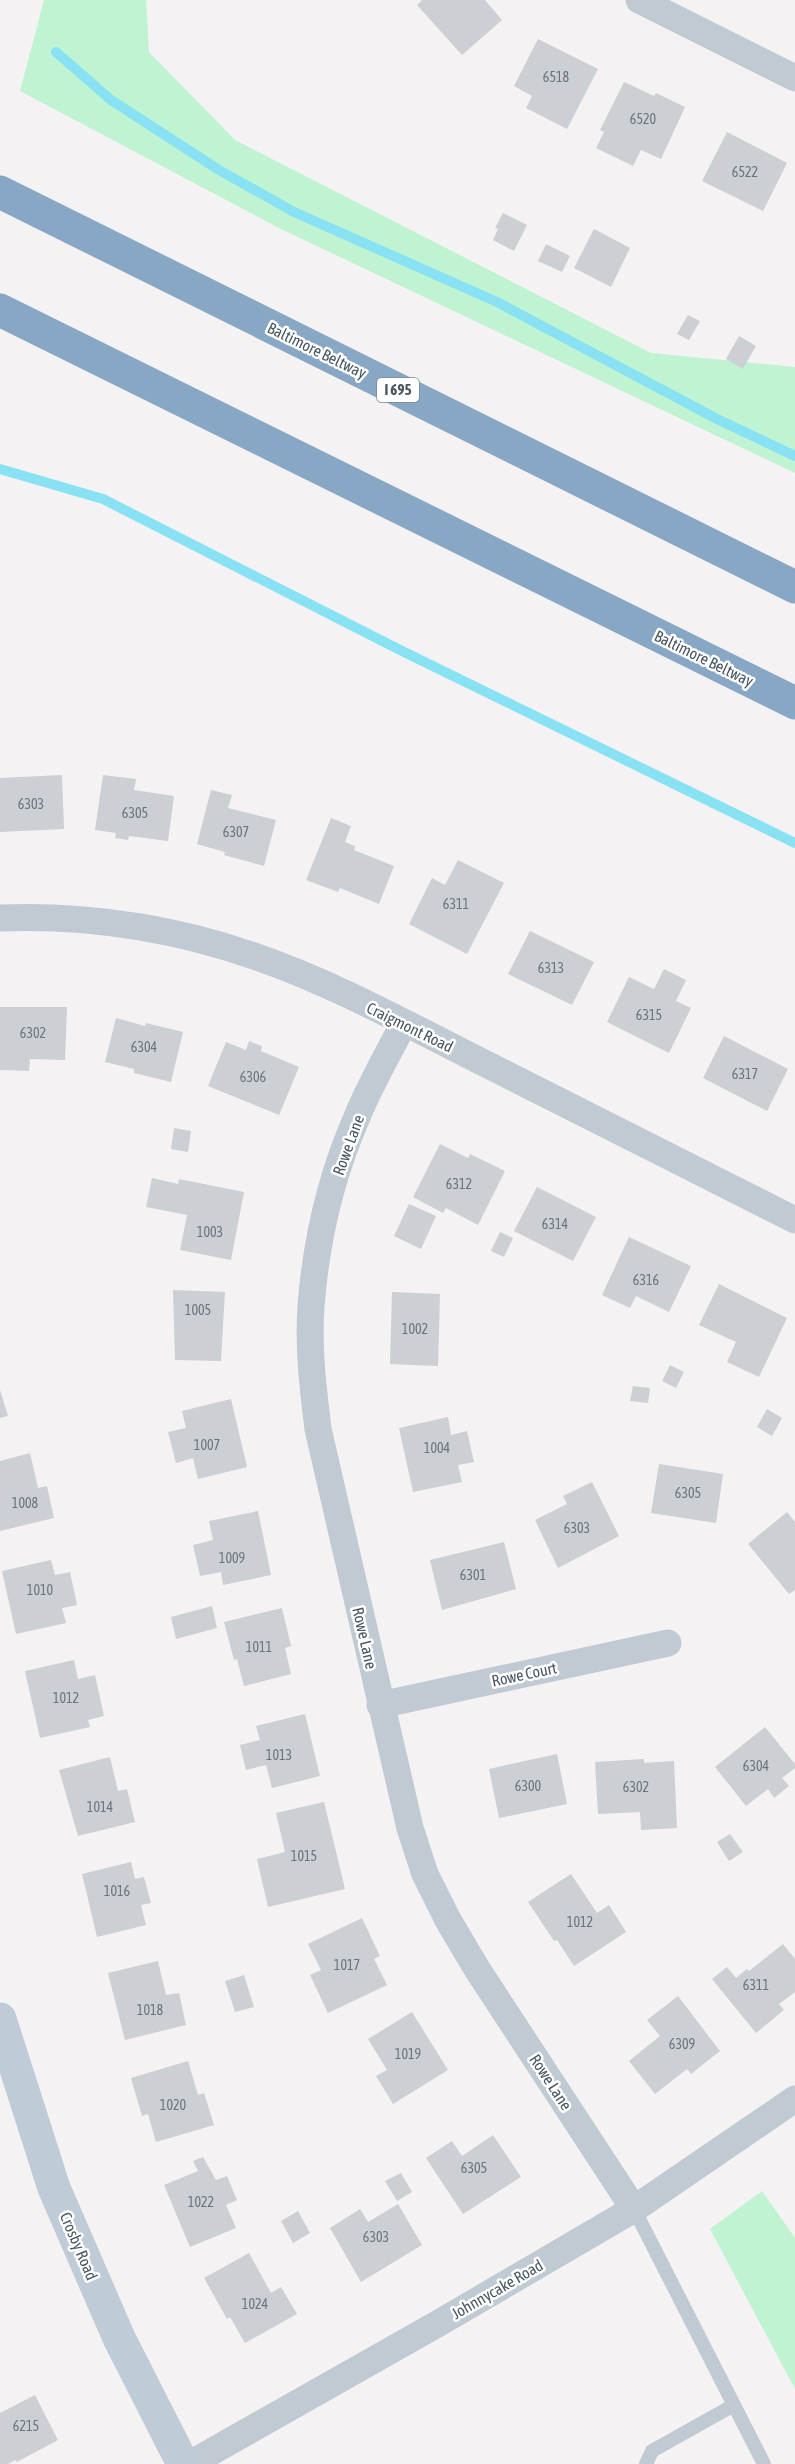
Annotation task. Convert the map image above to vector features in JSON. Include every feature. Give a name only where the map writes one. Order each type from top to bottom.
[{"type":"highway","name":"Baltimore Beltway","points":[[0,192],[795,587]]},
{"type":"highway","name":"Baltimore Beltway","points":[[0,310],[795,703]]},
{"type":"main road","name":"Crosby Road","points":[[0,2019],[54,2188],[118,2338],[183,2464]]},
{"type":"street","points":[[639,0],[795,78]]},
{"type":"street","name":"Craigmont Road","points":[[0,918],[34,917],[112,923],[182,936],[254,956],[323,984],[404,1023],[795,1220]]},
{"type":"street","name":"Rowe Lane","points":[[404,1023],[357,1117],[335,1177],[319,1239],[311,1308],[312,1374],[318,1429],[410,1828],[425,1874],[448,1920],[477,1969],[634,2209]]},
{"type":"street","name":"Rowe Court","points":[[381,1705],[668,1643]]},
{"type":"street","name":"Johnnycake Road","points":[[190,2464],[634,2209],[795,2099]]},
{"type":"lane","points":[[634,2209],[764,2464]]},
{"type":"lane","points":[[646,2464],[652,2451],[734,2404]]},
{"type":"green space","points":[[44,0],[146,0],[149,52],[235,140],[651,353],[795,367],[795,473],[279,228],[20,91]]},
{"type":"green space","points":[[762,2191],[795,2238],[795,2389],[710,2229]]},
{"type":"building","points":[[422,0],[485,0],[502,20],[462,55],[417,5]]},
{"type":"building","points":[[538,39],[598,69],[567,129],[526,108],[532,96],[514,86]]},
{"type":"building","points":[[624,82],[654,96],[656,93],[685,107],[661,159],[641,150],[633,166],[596,148],[604,132],[600,130]]},
{"type":"building","points":[[727,132],[787,163],[763,211],[702,181]]},
{"type":"building","points":[[503,213],[527,225],[514,251],[493,240],[498,229],[495,228]]},
{"type":"building","points":[[594,229],[630,248],[611,287],[574,268]]},
{"type":"building","points":[[546,244],[570,256],[562,272],[538,261]]},
{"type":"building","points":[[688,315],[700,321],[689,340],[677,334]]},
{"type":"building","points":[[739,336],[756,346],[743,369],[726,359]]},
{"type":"building","points":[[62,775],[64,829],[0,832],[0,778]]},
{"type":"building","points":[[103,775],[136,779],[134,790],[174,796],[168,841],[129,836],[128,840],[115,838],[116,833],[95,830]]},
{"type":"building","points":[[211,790],[232,795],[228,808],[276,820],[264,866],[224,855],[225,852],[197,844]]},
{"type":"building","points":[[331,818],[351,826],[345,842],[355,846],[354,850],[394,866],[379,904],[340,888],[338,892],[306,880]]},
{"type":"building","points":[[458,860],[504,883],[467,954],[409,924],[432,878],[445,885]]},
{"type":"building","points":[[530,931],[594,962],[572,1005],[508,974]]},
{"type":"building","points":[[664,969],[686,980],[676,1001],[691,1008],[669,1053],[607,1022],[629,977],[654,989]]},
{"type":"building","points":[[0,1007],[67,1007],[65,1060],[30,1059],[29,1071],[0,1070]]},
{"type":"building","points":[[116,1018],[145,1026],[146,1023],[183,1032],[171,1082],[134,1073],[134,1069],[105,1062]]},
{"type":"building","points":[[724,1036],[788,1069],[767,1111],[703,1078]]},
{"type":"building","points":[[249,1041],[262,1046],[261,1051],[299,1067],[279,1115],[208,1086],[226,1042],[246,1050]]},
{"type":"building","points":[[174,1128],[191,1131],[188,1152],[171,1149]]},
{"type":"building","points":[[440,1144],[468,1158],[470,1154],[505,1171],[478,1225],[446,1208],[443,1213],[413,1197]]},
{"type":"building","points":[[152,1178],[178,1184],[179,1179],[244,1192],[231,1260],[180,1250],[187,1215],[146,1207]]},
{"type":"building","points":[[537,1187],[596,1217],[573,1261],[514,1231]]},
{"type":"building","points":[[409,1204],[436,1216],[421,1249],[394,1236]]},
{"type":"building","points":[[500,1232],[513,1238],[504,1257],[491,1251]]},
{"type":"building","points":[[629,1237],[691,1266],[669,1312],[636,1296],[630,1308],[602,1295]]},
{"type":"building","points":[[719,1284],[787,1318],[759,1377],[727,1362],[736,1342],[699,1325]]},
{"type":"building","points":[[173,1290],[225,1292],[221,1361],[175,1360]]},
{"type":"building","points":[[392,1292],[440,1294],[438,1366],[390,1364]]},
{"type":"building","points":[[670,1365],[684,1372],[676,1388],[662,1381]]},
{"type":"building","points":[[633,1386],[650,1388],[648,1403],[630,1401]]},
{"type":"building","points":[[0,1390],[8,1416],[0,1418]]},
{"type":"building","points":[[231,1399],[247,1467],[198,1479],[193,1458],[176,1463],[168,1432],[186,1428],[182,1411]]},
{"type":"building","points":[[767,1409],[782,1418],[772,1436],[757,1427]]},
{"type":"building","points":[[448,1417],[451,1435],[467,1431],[474,1462],[458,1465],[462,1482],[413,1492],[399,1428]]},
{"type":"building","points":[[30,1453],[38,1488],[47,1486],[54,1518],[0,1531],[0,1461]]},
{"type":"building","points":[[659,1464],[723,1474],[716,1523],[651,1513]]},
{"type":"building","points":[[592,1482],[619,1536],[558,1568],[535,1520],[567,1504],[563,1496]]},
{"type":"building","points":[[258,1511],[271,1575],[223,1585],[221,1572],[200,1576],[193,1545],[213,1540],[209,1521]]},
{"type":"building","points":[[787,1512],[795,1522],[795,1590],[789,1594],[748,1544]]},
{"type":"building","points":[[504,1542],[516,1589],[442,1610],[430,1560]]},
{"type":"building","points":[[51,1560],[55,1575],[70,1572],[77,1605],[62,1608],[66,1623],[16,1634],[2,1571]]},
{"type":"building","points":[[212,1606],[217,1628],[176,1639],[171,1617]]},
{"type":"building","points":[[282,1608],[291,1646],[285,1648],[291,1674],[244,1686],[224,1622]]},
{"type":"building","points":[[74,1660],[78,1679],[95,1675],[104,1716],[88,1720],[90,1727],[40,1738],[25,1671]]},
{"type":"building","points":[[305,1714],[320,1776],[272,1788],[266,1765],[246,1770],[240,1745],[260,1740],[256,1726]]},
{"type":"building","points":[[765,1727],[795,1764],[795,1768],[782,1778],[789,1786],[774,1798],[768,1789],[746,1806],[715,1767]]},
{"type":"building","points":[[557,1754],[567,1804],[499,1818],[489,1769]]},
{"type":"building","points":[[110,1757],[118,1791],[127,1789],[135,1822],[78,1836],[59,1770]]},
{"type":"building","points":[[644,1759],[644,1763],[674,1761],[677,1828],[641,1830],[640,1812],[598,1814],[595,1762]]},
{"type":"building","points":[[324,1802],[345,1889],[268,1907],[257,1859],[285,1852],[276,1813]]},
{"type":"building","points":[[730,1834],[743,1852],[729,1861],[717,1842]]},
{"type":"building","points":[[131,1862],[135,1879],[144,1877],[151,1903],[141,1905],[146,1925],[97,1937],[82,1874]]},
{"type":"building","points":[[571,1874],[597,1913],[609,1905],[626,1932],[574,1966],[528,1902]]},
{"type":"building","points":[[362,1918],[380,1956],[374,1959],[387,1985],[328,2013],[310,1975],[321,1970],[308,1944]]},
{"type":"building","points":[[783,1944],[795,1959],[795,1992],[779,2004],[784,2010],[756,2033],[712,1979],[727,1967],[736,1978],[747,1969],[749,1971]]},
{"type":"building","points":[[158,1961],[166,1995],[179,1993],[186,2025],[125,2040],[108,1973]]},
{"type":"building","points":[[244,1975],[254,2007],[235,2012],[225,1981]]},
{"type":"building","points":[[678,1996],[720,2051],[691,2074],[687,2069],[655,2094],[629,2061],[660,2036],[647,2020]]},
{"type":"building","points":[[412,2012],[448,2070],[393,2104],[376,2076],[387,2070],[368,2039]]},
{"type":"building","points":[[188,2061],[198,2095],[204,2093],[214,2125],[156,2142],[148,2114],[142,2116],[131,2078]]},
{"type":"building","points":[[493,2135],[521,2177],[463,2214],[426,2158],[452,2141],[462,2156]]},
{"type":"building","points":[[203,2157],[216,2180],[227,2176],[237,2200],[226,2205],[236,2228],[190,2247],[164,2185],[198,2171],[193,2161]]},
{"type":"building","points":[[401,2173],[412,2192],[397,2201],[385,2181]]},
{"type":"building","points":[[398,2204],[422,2245],[361,2282],[330,2228],[360,2209],[368,2222]]},
{"type":"building","points":[[298,2211],[310,2233],[293,2243],[281,2221]]},
{"type":"building","points":[[249,2253],[271,2293],[281,2287],[297,2314],[245,2343],[230,2317],[227,2319],[204,2278]]},
{"type":"building","points":[[35,2395],[58,2440],[17,2462],[15,2460],[8,2464],[0,2464],[0,2413]]},
{"type":"waterway","points":[[56,52],[111,100],[219,170],[294,212],[497,302],[717,419],[795,456]]},
{"type":"waterway","points":[[0,469],[103,499],[402,651],[795,843]]}]
